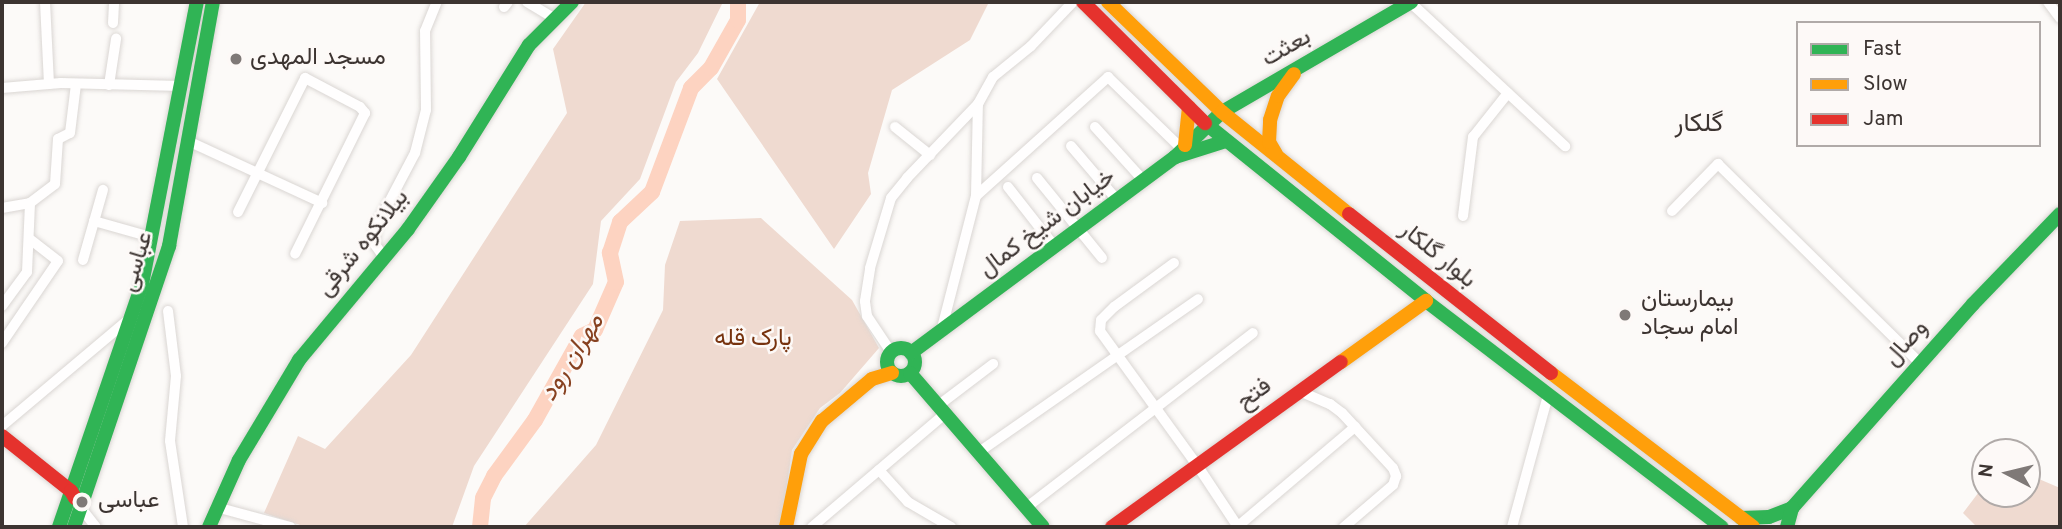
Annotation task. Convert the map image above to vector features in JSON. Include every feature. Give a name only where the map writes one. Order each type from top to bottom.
[{"type":"main road","name":"عباسى","points":[[59,527],[142,284],[197,2]]},
{"type":"main road","name":"عباسى","points":[[74,527],[169,246],[213,2]]},
{"type":"main road","name":"بیلانکوه شرقی","points":[[209,527],[239,460],[299,360],[384,257],[459,157],[530,45],[572,2]]},
{"type":"main road","name":"بلوار گلکار","points":[[1083,2],[1226,141],[1426,301],[1719,526]]},
{"type":"main road","name":"بلوار گلکار","points":[[1108,2],[1222,112],[1278,158],[1477,317],[1747,523]]},
{"type":"main road","name":"بعثت","points":[[1207,125],[1222,112],[1411,2]]},
{"type":"main road","points":[[1278,158],[1269,142],[1270,120],[1278,96],[1298,69]]},
{"type":"main road","points":[[1189,107],[1181,150],[1226,141]]},
{"type":"main road","name":"خیابان شیخ کمال","points":[[911,353],[1143,180],[1207,125]]},
{"type":"main road","name":"وصال","points":[[1791,508],[1920,363],[2060,214]]},
{"type":"main road","name":"فتح","points":[[1112,527],[1426,301]]},
{"type":"main road","points":[[900,348],[911,353],[915,361],[910,373],[900,377],[892,373],[887,360],[891,352],[900,348]]},
{"type":"main road","points":[[786,527],[793,481],[801,454],[822,421],[872,379],[892,373]]},
{"type":"main road","points":[[910,373],[1044,527]]},
{"type":"main road","points":[[2,436],[71,491],[81,508]]},
{"type":"main road","points":[[1747,523],[1791,508]]},
{"type":"main road","points":[[1787,527],[1791,508]]},
{"type":"street","points":[[45,2],[49,84]]},
{"type":"street","points":[[113,23],[114,2]]},
{"type":"street","points":[[384,257],[374,243],[376,227],[415,153],[426,110],[425,32],[437,2]]},
{"type":"street","points":[[527,2],[555,19]]},
{"type":"street","points":[[891,352],[866,316],[864,301],[870,268],[891,198],[978,104],[993,77],[1031,46],[1073,2]]},
{"type":"street","points":[[1411,2],[1565,146]]},
{"type":"street","points":[[2048,2],[2060,18]]},
{"type":"street","points":[[109,85],[116,39]]},
{"type":"street","points":[[976,196],[1108,77],[1181,150]]},
{"type":"street","points":[[238,212],[305,78],[360,107],[366,113],[295,254]]},
{"type":"street","points":[[2,88],[49,84],[181,86]]},
{"type":"street","points":[[2,208],[30,203],[55,184],[58,139],[70,133],[76,84]]},
{"type":"street","points":[[1463,216],[1473,137],[1508,93]]},
{"type":"street","points":[[941,332],[976,196],[978,104]]},
{"type":"street","points":[[895,127],[930,155]]},
{"type":"street","points":[[1095,127],[1143,180]]},
{"type":"street","points":[[188,141],[322,203]]},
{"type":"street","points":[[1071,146],[1117,200]]},
{"type":"street","points":[[1672,211],[1718,164],[1920,363]]},
{"type":"street","points":[[1037,178],[1102,258]]},
{"type":"street","points":[[1008,187],[1055,247]]},
{"type":"street","points":[[83,260],[103,190]]},
{"type":"street","points":[[2,306],[27,272],[31,240],[30,203]]},
{"type":"street","points":[[94,222],[151,237]]},
{"type":"street","points":[[2,343],[58,261],[31,240]]},
{"type":"street","points":[[1174,263],[1101,320],[1100,331],[1116,357],[1197,465],[1235,524]]},
{"type":"street","points":[[979,452],[1198,299]]},
{"type":"street","points":[[168,311],[176,376],[170,441],[183,527]]},
{"type":"street","points":[[2,426],[129,319]]},
{"type":"street","points":[[1027,508],[1253,333]]},
{"type":"street","points":[[812,527],[879,470],[993,364]]},
{"type":"street","points":[[1299,391],[1330,404],[1393,468],[1396,476],[1392,485],[1344,527]]},
{"type":"street","points":[[1513,527],[1548,395]]},
{"type":"street","points":[[1219,527],[1235,524],[1355,427]]},
{"type":"street","points":[[879,470],[908,502],[951,527]]},
{"type":"street","points":[[216,507],[290,527]]},
{"type":"street","points":[[81,508],[96,527]]},
{"type":"green space","points":[[586,2],[723,2],[698,53],[676,82],[640,179],[601,221],[593,284],[474,466],[452,527],[306,527],[264,513],[298,436],[325,449],[411,355],[567,113],[553,49]]},
{"type":"green space","points":[[760,2],[989,2],[970,40],[892,90],[868,173],[871,194],[834,249],[717,79]]},
{"type":"green space","name":"پارک قله","points":[[761,218],[852,300],[879,348],[840,393],[820,408],[792,450],[781,527],[524,527],[596,445],[663,310],[665,265],[680,221]]},
{"type":"green space","points":[[2041,480],[2060,488],[2060,527],[1977,527],[1963,513],[1971,502],[1971,508],[2041,508]]},
{"type":"waterway","name":"مهران رود","points":[[480,527],[483,498],[494,476],[535,420],[582,336],[595,330],[616,282],[610,253],[620,222],[652,192],[691,88],[711,68],[738,20],[738,2]]},
{"type":"traffic: fast","points":[[59,527],[142,284],[197,2]]},
{"type":"traffic: fast","points":[[74,527],[169,246],[213,2]]},
{"type":"traffic: fast","points":[[209,527],[239,460],[299,360],[408,229],[459,157],[529,45],[572,2]]},
{"type":"traffic: fast","points":[[911,353],[1175,157],[1222,112],[1411,2]]},
{"type":"traffic: fast","points":[[1205,123],[1426,301],[1722,527]]},
{"type":"traffic: fast","points":[[1175,157],[1226,141]]},
{"type":"traffic: fast","points":[[1741,518],[1769,517],[1792,508],[1973,304],[2060,214]]},
{"type":"traffic: fast","points":[[901,348],[911,352],[915,362],[911,372],[901,376],[891,372],[887,362],[891,352],[901,348]]},
{"type":"traffic: fast","points":[[910,373],[1043,527]]},
{"type":"traffic: fast","points":[[1787,527],[1792,508]]},
{"type":"traffic: slow","points":[[1108,2],[1222,112],[1349,214]]},
{"type":"traffic: slow","points":[[1276,154],[1269,142],[1270,120],[1278,96],[1294,74]]},
{"type":"traffic: slow","points":[[1185,145],[1189,107]]},
{"type":"traffic: slow","points":[[1341,362],[1426,301]]},
{"type":"traffic: slow","points":[[786,527],[801,454],[822,421],[872,379],[892,373]]},
{"type":"traffic: slow","points":[[1551,373],[1753,527]]},
{"type":"traffic: jam","points":[[1083,2],[1205,123]]},
{"type":"traffic: jam","points":[[1349,214],[1551,373]]},
{"type":"traffic: jam","points":[[1112,527],[1341,362]]},
{"type":"traffic: jam","points":[[2,436],[71,491],[75,498]]},
{"type":"place","name":"مسجد المهدی","points":[[236,59]]},
{"type":"place","name":"بیمارستان امام سجاد","points":[[1625,315]]},
{"type":"place","name":"عباسی","points":[[82,502]]},
{"type":"district","name":"گلکار","points":[[1699,125]]}]
